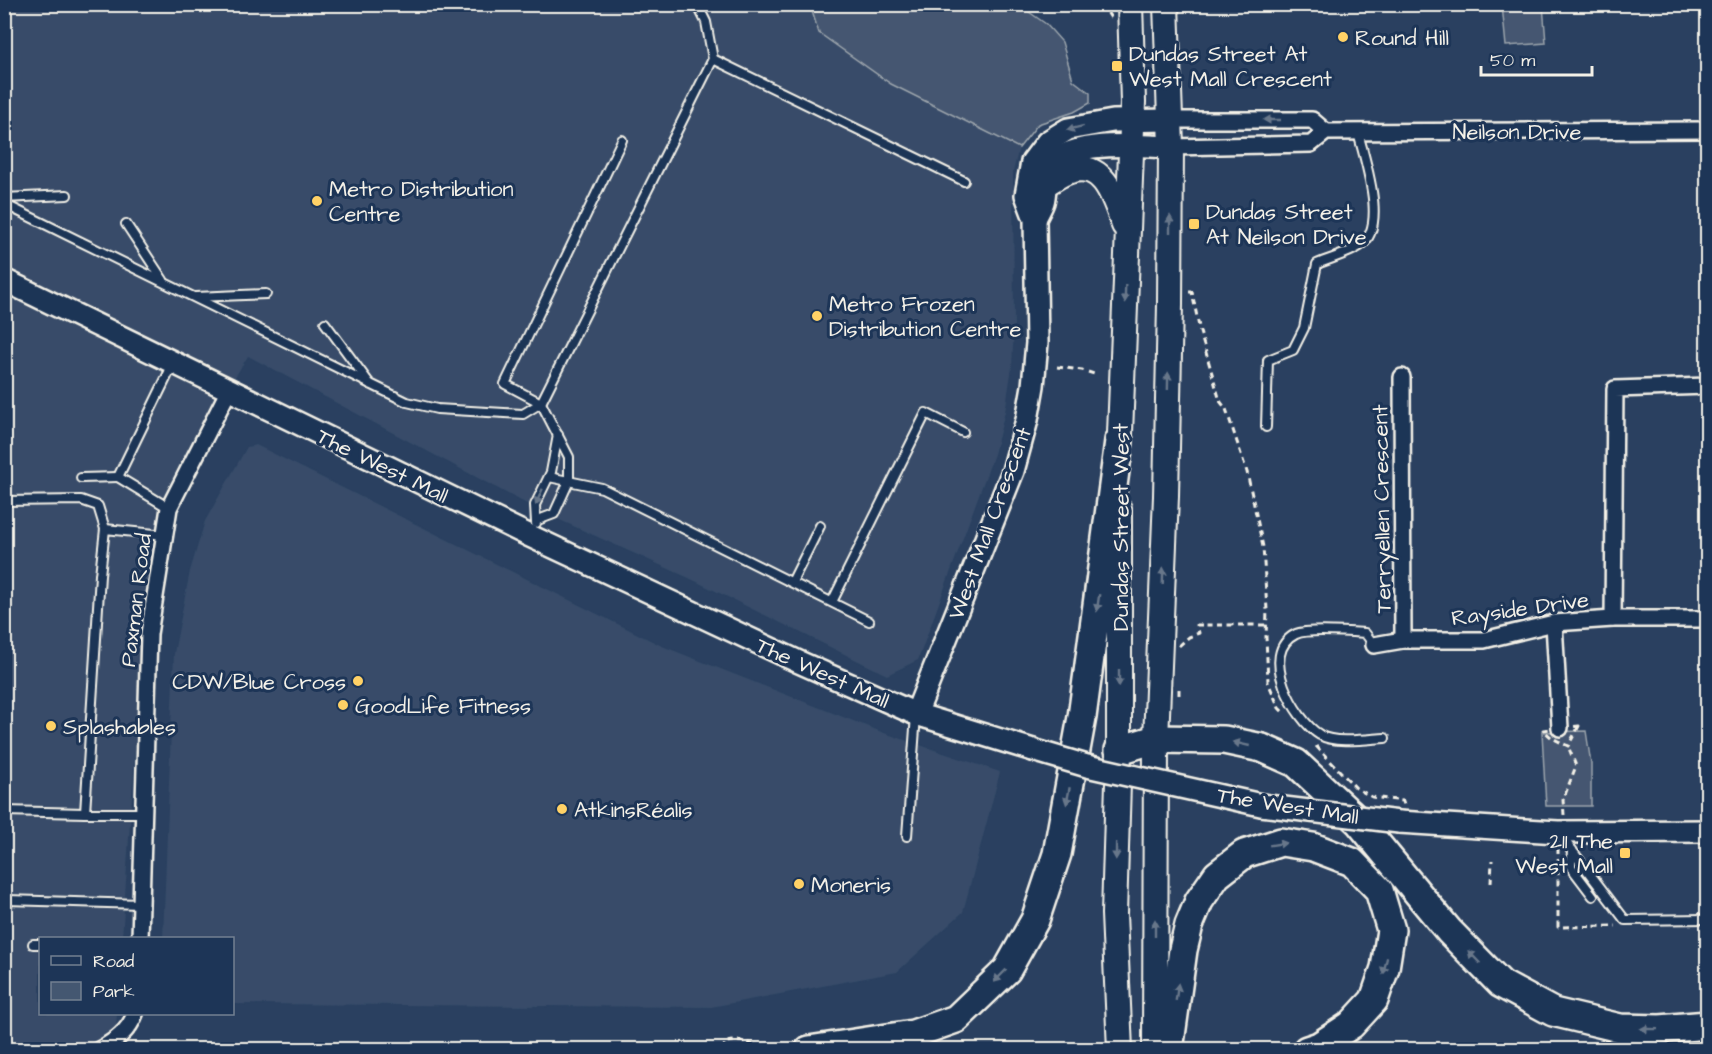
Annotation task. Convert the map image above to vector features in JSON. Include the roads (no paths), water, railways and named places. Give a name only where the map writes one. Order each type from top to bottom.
[{"type":"highway","points":[[809,1050],[913,1034],[956,1019],[1007,970],[1035,920],[1057,854],[1082,717],[1119,441]]},
{"type":"highway","points":[[1119,750],[1156,739],[1224,740],[1262,748],[1296,763],[1359,822],[1400,874],[1474,958],[1501,984],[1553,1012],[1620,1028],[1660,1029],[1707,1025]]},
{"type":"highway","points":[[1169,1050],[1183,950],[1199,901],[1218,875],[1244,854],[1281,842],[1313,847],[1352,862],[1379,890],[1391,930],[1385,968],[1374,1000],[1352,1025],[1319,1046],[1307,1050]]},
{"type":"main road","name":"Dundas Street West","points":[[1120,1050],[1114,914],[1119,750],[1119,441],[1133,120],[1130,4]]},
{"type":"main road","name":"Dundas Street West","points":[[1155,1050],[1156,739],[1166,496],[1171,147],[1166,4]]},
{"type":"main road","name":"Neilson Drive","points":[[1133,120],[1170,120]]},
{"type":"main road","name":"West Mall Crescent","points":[[916,714],[1013,471],[1027,420],[1037,343],[1035,219],[1026,195],[1032,162],[1047,142],[1062,131],[1074,127],[1133,120]]},
{"type":"main road","name":"Neilson Drive","points":[[1132,146],[1171,147]]},
{"type":"main road","name":"West Mall Crescent","points":[[1035,219],[1043,201],[1045,184],[1052,164],[1062,155],[1098,147],[1132,146]]},
{"type":"main road","points":[[1045,184],[1076,169],[1100,176],[1111,191],[1128,235]]},
{"type":"main road","name":"The West Mall","points":[[4,280],[230,390],[534,528],[799,662],[916,714],[1087,766],[1261,804],[1399,822],[1565,838],[1707,831]]},
{"type":"street","name":"Neilson Drive","points":[[1170,120],[1312,120],[1326,132]]},
{"type":"street","name":"Neilson Drive","points":[[1171,147],[1311,144],[1326,132],[1707,130]]},
{"type":"street","name":"Terryellen Crescent","points":[[1402,377],[1403,640]]},
{"type":"street","points":[[1613,619],[1615,389],[1707,386]]},
{"type":"street","name":"Paxman Road","points":[[140,937],[149,634],[165,536],[170,508],[230,390]]},
{"type":"street","name":"Rayside Drive","points":[[1374,645],[1403,640],[1484,640],[1554,623],[1613,619],[1707,619]]},
{"type":"street","points":[[1554,623],[1560,728]]},
{"type":"street","points":[[105,1046],[130,1026],[135,1015]]},
{"type":"lane","points":[[4,204],[407,402],[437,409],[523,414],[540,403],[713,59],[706,21],[697,4]]},
{"type":"lane","points":[[713,59],[964,181]]},
{"type":"lane","points":[[1266,427],[1268,360],[1293,350],[1304,328],[1317,264],[1361,246],[1374,220],[1374,202],[1358,132]]},
{"type":"lane","points":[[534,528],[554,514],[569,482],[569,457],[540,403],[505,384],[622,140]]},
{"type":"lane","points":[[4,198],[67,195]]},
{"type":"lane","points":[[126,224],[163,281]]},
{"type":"lane","points":[[195,297],[266,294]]},
{"type":"lane","points":[[325,323],[371,386]]},
{"type":"lane","points":[[118,477],[174,363]]},
{"type":"lane","points":[[832,602],[926,413],[963,432]]},
{"type":"lane","points":[[534,528],[535,505],[549,477],[558,433]]},
{"type":"lane","points":[[81,478],[118,477],[170,508]]},
{"type":"lane","points":[[549,477],[602,488],[869,621]]},
{"type":"lane","points":[[4,501],[81,500],[98,506],[105,529],[85,813]]},
{"type":"lane","points":[[792,582],[820,526]]},
{"type":"lane","points":[[105,529],[165,536]]},
{"type":"lane","points":[[1374,645],[1365,633],[1305,632],[1295,634],[1280,651],[1278,666],[1286,693],[1312,729],[1321,736],[1330,739],[1384,738]]},
{"type":"lane","points":[[907,836],[916,714]]},
{"type":"lane","points":[[4,811],[144,813]]},
{"type":"lane","points":[[1565,838],[1571,867],[1593,896]]},
{"type":"lane","points":[[1565,838],[1625,920],[1707,919]]},
{"type":"lane","points":[[7,900],[141,904]]},
{"type":"place","name":"Round Hill","points":[[1343,37]]},
{"type":"place","name":"Dundas Street At West Mall Crescent","points":[[1117,66]]},
{"type":"place","name":"Metro Distribution Centre","points":[[317,201]]},
{"type":"place","name":"Dundas Street At Neilson Drive","points":[[1194,224]]},
{"type":"place","name":"Metro Frozen Distribution Centre","points":[[817,316]]},
{"type":"place","name":"CDW/Blue Cross","points":[[358,681]]},
{"type":"place","name":"GoodLife Fitness","points":[[343,705]]},
{"type":"place","name":"Splashables","points":[[51,726]]},
{"type":"place","name":"AtkinsRéalis","points":[[562,809]]},
{"type":"place","name":"211 The West Mall","points":[[1625,853]]},
{"type":"place","name":"Moneris","points":[[799,884]]}]
